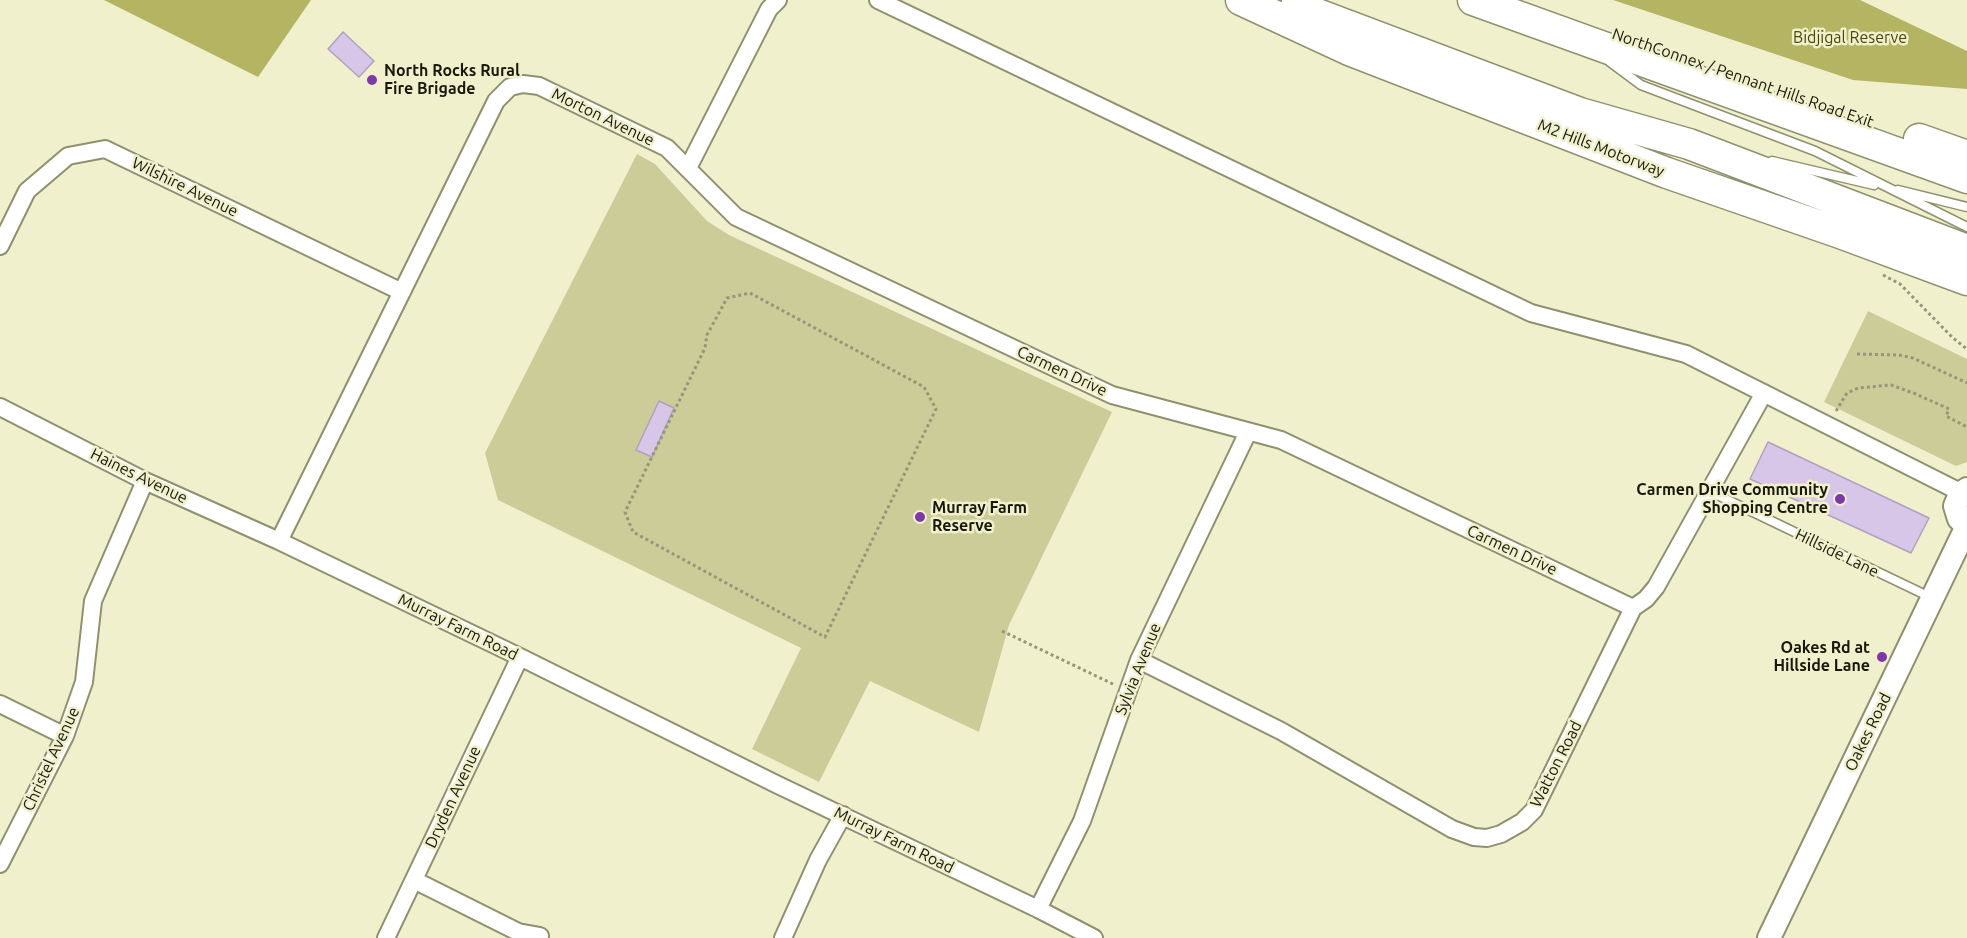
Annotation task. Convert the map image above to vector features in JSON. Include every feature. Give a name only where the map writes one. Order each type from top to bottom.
[{"type":"highway","name":"M2 Hills Motorway","points":[[1241,0],[1349,50],[1667,173],[1967,280]]},
{"type":"highway","name":"M2 Hills Motorway","points":[[1280,0],[1580,113],[1689,144],[1967,250]]},
{"type":"highway","points":[[1473,0],[1967,178]]},
{"type":"highway","name":"NorthConnex / Pennant Hills Road Exit","points":[[1520,0],[1967,156]]},
{"type":"main road","points":[[1965,491],[1957,500],[1955,507],[1959,519],[1967,525]]},
{"type":"main road","name":"Oakes Road","points":[[1769,938],[1967,525]]},
{"type":"street","points":[[688,168],[769,9],[778,0]]},
{"type":"street","points":[[878,0],[1531,313],[1686,354],[1965,491]]},
{"type":"street","name":"Morton Avenue","points":[[402,292],[496,101],[510,87],[523,84],[539,86],[667,148],[688,168]]},
{"type":"street","name":"Wilshire Avenue","points":[[0,246],[27,191],[68,156],[105,149],[402,292]]},
{"type":"street","name":"Carmen Drive","points":[[688,168],[736,217],[1112,395],[1281,440],[1633,608]]},
{"type":"street","points":[[279,541],[402,292]]},
{"type":"street","name":"Watton Road","points":[[1139,660],[1281,731],[1452,828],[1474,837],[1487,838],[1501,834],[1522,822],[1534,810],[1633,608],[1646,599],[1656,587],[1764,393]]},
{"type":"street","name":"Haines Avenue","points":[[0,407],[145,481],[279,541]]},
{"type":"street","name":"Sylvia Avenue","points":[[1038,909],[1083,821],[1139,660],[1248,432]]},
{"type":"street","name":"Christel Avenue","points":[[0,864],[65,736],[84,682],[93,601],[145,481]]},
{"type":"street","name":"Murray Farm Road","points":[[279,541],[1094,938]]},
{"type":"street","name":"Dryden Avenue","points":[[386,938],[520,657]]},
{"type":"street","points":[[0,704],[65,736]]},
{"type":"street","points":[[783,938],[818,860],[843,815]]},
{"type":"street","points":[[414,880],[518,932],[540,936]]},
{"type":"lane","points":[[1578,39],[1641,85],[1815,151],[1967,227]]},
{"type":"lane","points":[[1580,113],[1736,152]]},
{"type":"lane","points":[[1758,158],[1942,199],[1967,207]]},
{"type":"lane","name":"Hillside Lane","points":[[1709,492],[1932,599]]},
{"type":"path","points":[[1875,270],[1900,284],[1953,338],[1967,348]]},
{"type":"path","points":[[750,293],[924,387],[936,409],[825,637],[633,532],[625,512],[705,348],[707,335],[728,298],[750,293]]},
{"type":"path","points":[[1857,354],[1899,355],[1912,358],[1967,383]]},
{"type":"path","points":[[1836,411],[1846,393],[1858,388],[1891,385],[1949,409],[1946,416],[1967,427]]},
{"type":"path","points":[[1002,631],[1128,691]]},
{"type":"green space","points":[[104,0],[311,0],[258,77]]},
{"type":"green space","name":"Bidjigal Reserve","points":[[1613,0],[1860,0],[1967,51],[1967,89],[1853,80]]},
{"type":"green space","points":[[637,154],[655,164],[707,221],[729,235],[1112,412],[1009,625],[979,732],[870,681],[819,782],[752,749],[801,648],[498,500],[485,453]]},
{"type":"green space","points":[[1868,311],[1967,359],[1967,462],[1956,466],[1824,402]]},
{"type":"building","points":[[343,32],[374,61],[359,77],[328,49]]},
{"type":"building","points":[[659,401],[674,408],[652,457],[636,450]]},
{"type":"building","name":"Carmen Drive Community Shopping Centre","points":[[1768,442],[1929,518],[1911,553],[1750,479]]},
{"type":"place","name":"North Rocks Rural Fire Brigade","points":[[372,80]]},
{"type":"place","name":"Carmen Drive Community Shopping Centre","points":[[1840,499]]},
{"type":"place","name":"Murray Farm Reserve","points":[[920,517]]},
{"type":"place","name":"Oakes Rd at Hillside Lane","points":[[1882,657]]}]
